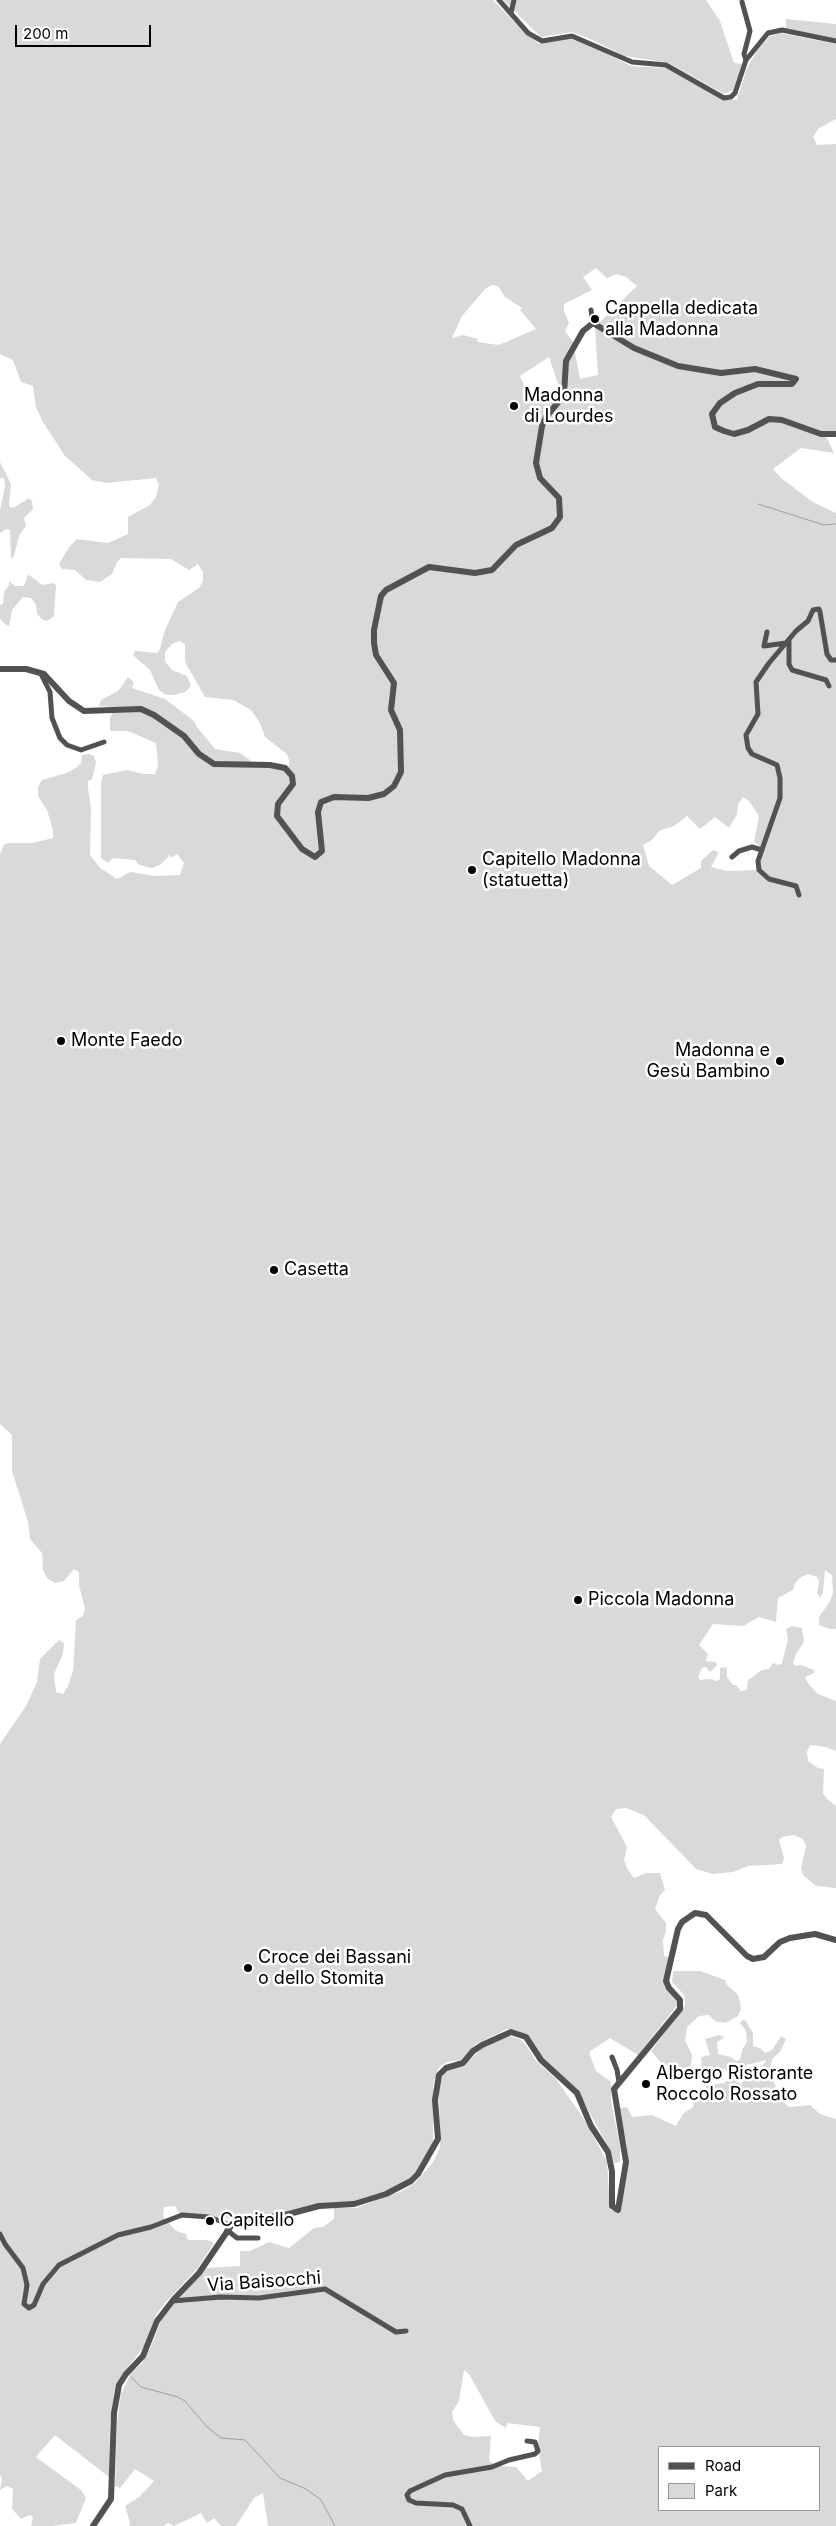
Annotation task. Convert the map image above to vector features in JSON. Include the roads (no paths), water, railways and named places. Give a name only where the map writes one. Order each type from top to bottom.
[{"type":"street","points":[[499,0],[528,32],[542,41],[572,36],[632,62],[666,64],[724,98],[731,97],[735,93],[746,60],[768,33],[782,30],[836,42]]},
{"type":"street","points":[[511,13],[514,0]]},
{"type":"street","points":[[742,2],[750,31],[744,54],[746,60]]},
{"type":"street","points":[[590,310],[593,322],[634,348],[678,366],[721,374],[755,370],[796,379],[792,384],[758,384],[735,393],[720,403],[712,414],[715,427],[734,434],[748,430],[768,419],[782,420],[821,434],[836,434]]},
{"type":"street","points":[[0,669],[19,668],[44,674],[68,702],[84,711],[141,709],[154,715],[184,736],[208,762],[224,765],[270,765],[285,768],[292,776],[293,784],[278,804],[278,816],[302,849],[312,856],[319,855],[322,851],[318,812],[321,802],[334,797],[368,798],[384,794],[394,786],[402,772],[400,730],[391,710],[394,683],[376,655],[374,643],[374,630],[381,596],[386,590],[429,567],[469,573],[492,570],[516,545],[552,528],[560,517],[559,498],[540,478],[536,463],[542,426],[546,417],[564,395],[566,361],[575,342],[593,322]]},
{"type":"street","points":[[800,895],[796,886],[779,883],[764,876],[759,870],[758,861],[780,798],[778,767],[752,754],[748,748],[746,735],[758,714],[756,682],[787,642],[808,621],[813,610],[819,610],[822,616],[827,654],[831,660],[836,660]]},
{"type":"street","points":[[767,632],[764,646],[787,642]]},
{"type":"street","points":[[787,642],[791,669],[794,672],[826,680],[829,686]]},
{"type":"street","points":[[39,672],[50,692],[52,718],[60,738],[67,745],[81,750],[104,742]]},
{"type":"street","points":[[732,857],[739,851],[752,847],[762,850]]},
{"type":"street","points":[[93,2526],[110,2499],[114,2413],[119,2385],[126,2374],[143,2356],[157,2321],[172,2301],[199,2274],[229,2227],[236,2222],[289,2214],[326,2205],[354,2204],[383,2195],[415,2178],[438,2139],[436,2094],[440,2075],[446,2068],[463,2063],[473,2051],[482,2045],[502,2034],[511,2032],[526,2037],[541,2060],[577,2093],[591,2126],[608,2152],[612,2171],[612,2206],[617,2210],[620,2207],[620,2190],[626,2162],[625,2145],[614,2086],[680,2009],[680,2000],[669,1988],[666,1978],[678,1929],[687,1917],[697,1913],[708,1916],[747,1956],[753,1959],[764,1957],[780,1942],[790,1938],[815,1934],[836,1940]]},
{"type":"street","points":[[612,2057],[617,2070],[618,2082]]},
{"type":"street","points":[[0,2234],[23,2268],[27,2285],[24,2304],[29,2308],[34,2305],[43,2284],[65,2261],[92,2250],[118,2235],[182,2215],[209,2217],[229,2227],[237,2238],[258,2238]]},
{"type":"street","name":"Via Baisocchi","points":[[172,2301],[221,2296],[259,2298],[325,2288],[396,2332],[406,2331]]},
{"type":"street","points":[[470,2526],[462,2509],[453,2505],[416,2503],[410,2500],[407,2494],[445,2476],[497,2466],[509,2460],[535,2454],[538,2451],[535,2442],[526,2441]]},
{"type":"waterway","points":[[758,504],[824,525],[836,524]]},
{"type":"waterway","points":[[131,2377],[141,2387],[178,2397],[185,2401],[207,2427],[221,2438],[245,2440],[280,2478],[306,2489],[321,2500],[335,2526]]},
{"type":"tunnel","points":[[0,77],[70,24],[96,0]]},
{"type":"place","name":"Cappella dedicata alla Madonna","points":[[595,319]]},
{"type":"place","name":"Madonna di Lourdes","points":[[514,406]]},
{"type":"place","name":"Capitello Madonna (statuetta)","points":[[472,870]]},
{"type":"place","name":"Monte Faedo","points":[[61,1041]]},
{"type":"place","name":"Madonna e Gesù Bambino","points":[[780,1061]]},
{"type":"place","name":"Casetta","points":[[274,1270]]},
{"type":"place","name":"Piccola Madonna","points":[[578,1600]]},
{"type":"place","name":"Croce dei Bassani o dello Stomita","points":[[248,1968]]},
{"type":"place","name":"Albergo Ristorante Roccolo Rossato","points":[[646,2084]]},
{"type":"place","name":"Capitello","points":[[210,2221]]}]
